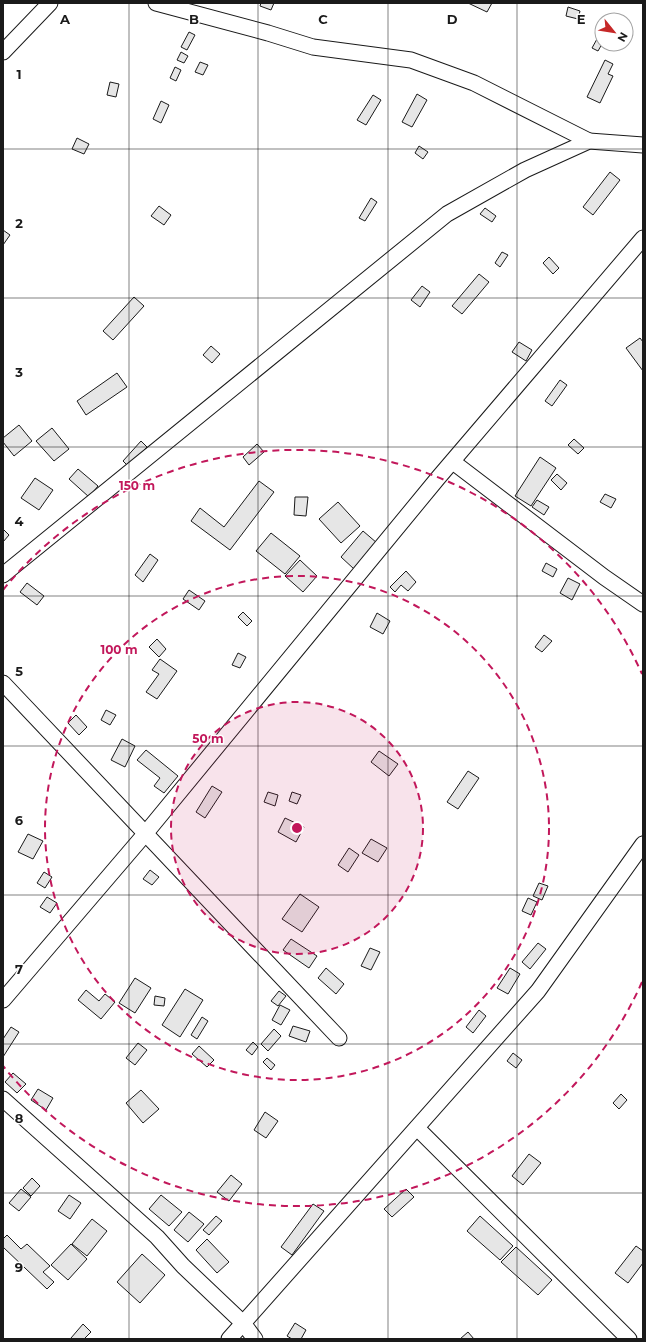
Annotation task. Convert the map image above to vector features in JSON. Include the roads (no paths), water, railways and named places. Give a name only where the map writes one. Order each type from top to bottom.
[{"type":"street","points":[[3,52],[50,3]]},
{"type":"street","points":[[156,3],[268,33],[313,47],[411,60],[474,83],[589,141],[643,145]]},
{"type":"street","points":[[3,575],[447,214],[525,170],[589,141]]},
{"type":"street","points":[[3,1000],[145,834],[453,462],[643,238]]},
{"type":"street","points":[[453,462],[604,577],[643,604]]},
{"type":"street","points":[[3,683],[339,1038]]},
{"type":"street","points":[[229,1339],[538,991],[643,844]]},
{"type":"street","points":[[3,1099],[157,1237],[183,1266],[243,1323],[255,1339]]},
{"type":"street","points":[[417,1128],[629,1339]]}]
